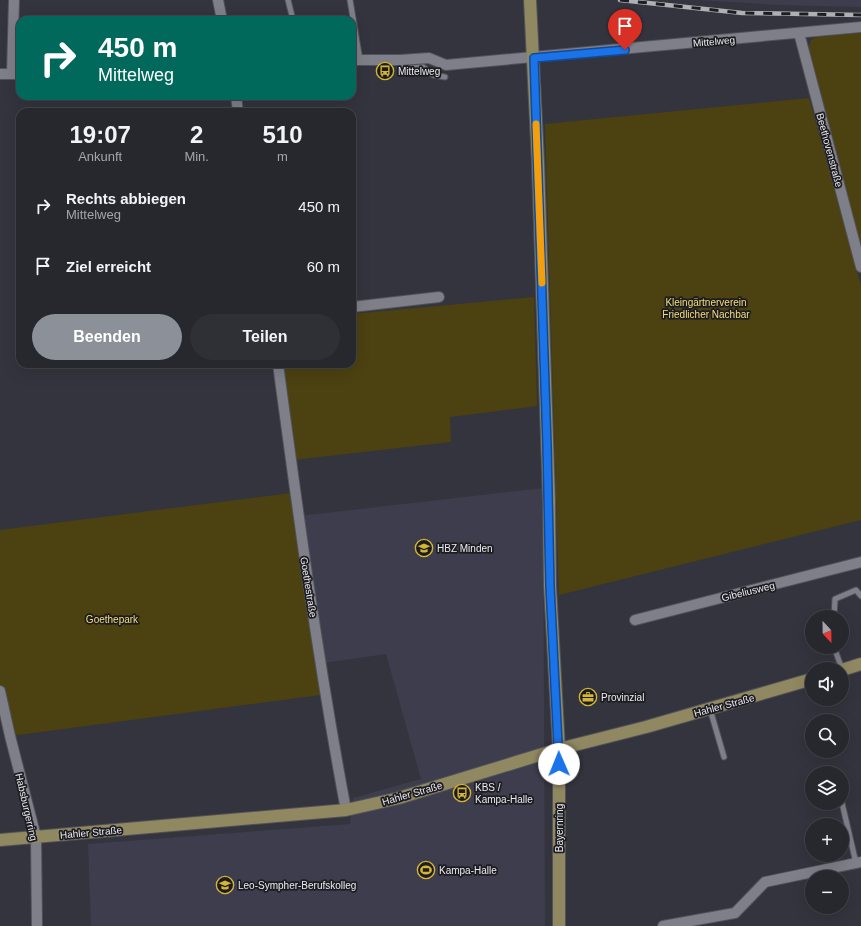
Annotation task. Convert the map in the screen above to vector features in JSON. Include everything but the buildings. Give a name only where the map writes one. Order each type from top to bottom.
[{"type":"street","points":[[0,74],[16,74],[14,0]]},
{"type":"street","points":[[218,0],[221,16]]},
{"type":"street","name":"Bayernring","points":[[530,0],[534,58],[550,586],[559,749],[559,926]]},
{"type":"street","name":"Mittelweg","points":[[356,60],[400,60],[428,58],[446,65],[861,27]]},
{"type":"street","name":"Beethovenstraße","points":[[799,33],[861,267]]},
{"type":"street","points":[[356,307],[439,297]]},
{"type":"street","name":"Goethestraße","points":[[279,368],[304,559],[330,724],[346,810]]},
{"type":"street","name":"Gibeliusweg","points":[[635,620],[861,562]]},
{"type":"street","points":[[849,668],[861,664]]},
{"type":"street","name":"Hahler Straße","points":[[0,840],[346,810],[399,798],[559,749],[710,709],[805,681]]},
{"type":"street","name":"Habsburgerring","points":[[1,695],[36,837],[37,926]]},
{"type":"street","points":[[663,926],[735,913],[765,882],[858,863]]},
{"type":"lane","points":[[288,0],[291,16]]},
{"type":"lane","points":[[350,0],[352,16]]},
{"type":"lane","points":[[400,60],[401,69],[423,67],[433,75],[445,77]]},
{"type":"lane","points":[[834,610],[835,599],[856,590],[861,596]]},
{"type":"lane","points":[[710,709],[724,757]]},
{"type":"lane","points":[[844,810],[858,863]]},
{"type":"shaded area","points":[[698,0],[861,0],[861,7],[779,5]]},
{"type":"shaded area","points":[[543,488],[545,926],[91,926],[88,844],[350,824],[353,798],[421,779],[386,654],[323,663],[300,516]]},
{"type":"green space","points":[[861,33],[861,252],[808,49],[811,40],[817,37]]},
{"type":"green space","name":"Kleingärtnerverein Friedlicher Nachbar","points":[[809,98],[861,285],[861,520],[559,595],[545,124]]},
{"type":"green space","points":[[534,297],[537,406],[450,417],[451,442],[293,460],[283,368],[356,368],[356,314]]},
{"type":"green space","name":"Goethepark","points":[[291,493],[321,695],[10,736],[0,690],[0,530]]},
{"type":"railway","points":[[620,0],[742,13],[861,15]]},
{"type":"slow traffic","points":[[536,124],[542,283]]},
{"type":"place","name":"Mittelweg","points":[[385,71]]},
{"type":"place","name":"HBZ Minden","points":[[424,548]]},
{"type":"place","name":"Provinzial","points":[[588,697]]},
{"type":"place","name":"KBS / Kampa-Halle","points":[[462,793]]},
{"type":"place","name":"Kampa-Halle","points":[[426,870]]},
{"type":"place","name":"Leo-Sympher-Berufskolleg","points":[[225,885]]},
{"type":"route","points":[[559,764],[550,586],[549,500],[534,58],[625,50]]}]
